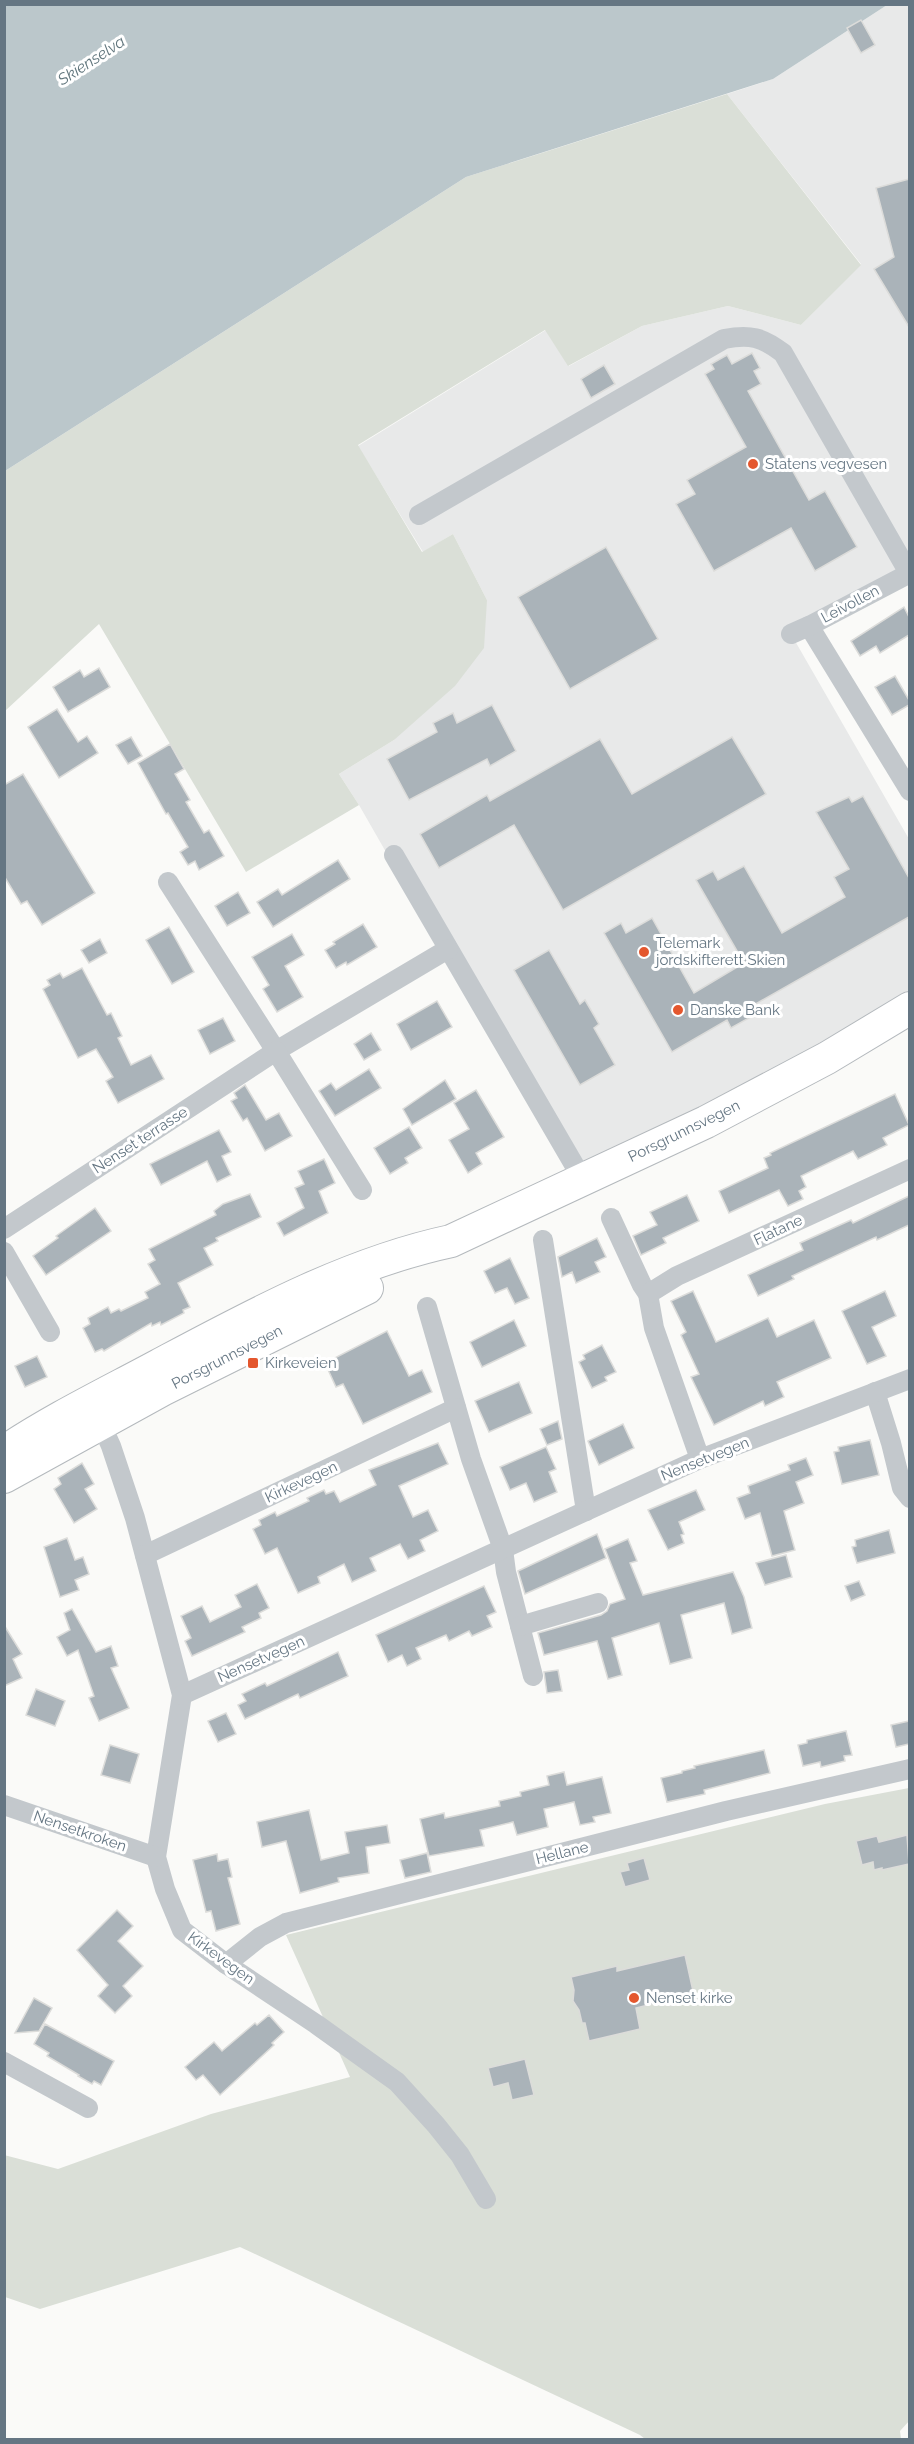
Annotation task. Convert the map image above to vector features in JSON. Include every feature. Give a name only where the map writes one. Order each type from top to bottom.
[{"type":"highway","name":"Porsgrunnsvegen","points":[[4,1477],[96,1413],[263,1311],[377,1263],[419,1248],[451,1240],[583,1180],[706,1122],[827,1058],[909,1008]]},
{"type":"highway","name":"Porsgrunnsvegen","points":[[4,1452],[96,1413]]},
{"type":"street","points":[[419,515],[724,339],[745,335],[768,341],[783,353],[909,573]]},
{"type":"street","name":"Leivollen","points":[[791,634],[809,627],[909,573]]},
{"type":"street","points":[[809,627],[909,791]]},
{"type":"street","points":[[394,855],[583,1180]]},
{"type":"street","points":[[168,882],[362,1190]]},
{"type":"street","name":"Nenset terrasse","points":[[4,1229],[276,1051],[448,949]]},
{"type":"street","name":"Flatane","points":[[648,1294],[677,1276],[909,1169]]},
{"type":"street","points":[[611,1218],[642,1286],[648,1294],[654,1328],[700,1459]]},
{"type":"street","points":[[543,1240],[586,1511]]},
{"type":"street","points":[[4,1252],[50,1332]]},
{"type":"street","points":[[427,1307],[471,1460],[503,1549],[506,1572],[533,1676]]},
{"type":"street","name":"Nensetvegen","points":[[182,1695],[700,1459],[909,1379]]},
{"type":"street","points":[[875,1392],[902,1488],[909,1498]]},
{"type":"street","name":"Kirkevegen","points":[[145,1555],[456,1408]]},
{"type":"street","name":"Kirkevegen","points":[[96,1413],[135,1518],[182,1695],[156,1857],[165,1888],[182,1930],[226,1964],[397,2082],[460,2155],[486,2199]]},
{"type":"street","points":[[520,1626],[598,1603]]},
{"type":"street","name":"Hellane","points":[[226,1964],[260,1937],[286,1923],[726,1811],[909,1769]]},
{"type":"street","name":"Nensetkroken","points":[[4,1805],[156,1857]]},
{"type":"street","points":[[4,2062],[88,2108]]},
{"type":"shaded area","points":[[887,5],[909,5],[909,573],[791,634],[909,839],[909,991],[815,1048],[570,1173],[339,774],[394,740],[487,600],[453,534],[423,552],[358,446],[546,330],[569,366],[642,326],[728,306],[801,325],[861,264],[727,94],[773,79]]},
{"type":"shaded area","points":[[727,94],[861,265],[801,325],[728,306],[642,326],[568,366],[545,330],[358,445],[422,552],[453,534],[487,600],[484,648],[455,686],[394,740],[339,774],[359,805],[246,872],[99,624],[5,711],[5,471],[466,177]]},
{"type":"shaded area","points":[[909,1788],[910,2420],[900,2431],[901,2439],[645,2439],[240,2247],[40,2309],[5,2297],[4,2155],[58,2169],[211,2114],[350,2077],[286,1935],[825,1804]]},
{"type":"water","name":"Skienselva","points":[[5,5],[887,5],[773,79],[466,177],[5,471]]},
{"type":"building","points":[[861,20],[875,45],[861,53],[847,28]]},
{"type":"building","points":[[909,179],[909,327],[874,269],[894,257],[876,188]]},
{"type":"building","name":"Statens vegvesen","points":[[752,353],[760,368],[754,371],[761,384],[748,391],[809,500],[825,491],[857,547],[815,571],[791,528],[714,571],[676,504],[695,494],[687,480],[746,447],[705,374],[714,369],[711,364],[727,355],[732,364]]},
{"type":"building","points":[[604,365],[615,384],[591,398],[581,379]]},
{"type":"building","points":[[606,547],[658,639],[570,689],[518,597]]},
{"type":"building","points":[[904,607],[909,617],[909,635],[880,653],[876,646],[860,656],[851,641]]},
{"type":"building","points":[[99,668],[110,687],[68,712],[53,687],[80,670],[84,677]]},
{"type":"building","points":[[895,676],[909,700],[909,705],[892,715],[875,687]]},
{"type":"building","points":[[492,705],[516,751],[490,766],[487,759],[409,800],[387,759],[437,732],[433,723],[453,713],[457,723]]},
{"type":"building","points":[[57,709],[78,742],[87,736],[98,753],[59,778],[28,727]]},
{"type":"building","points":[[131,737],[142,756],[128,764],[116,745]]},
{"type":"building","points":[[732,737],[766,794],[563,910],[514,825],[439,868],[420,834],[487,795],[490,801],[600,739],[632,794]]},
{"type":"building","points":[[170,744],[184,769],[175,774],[190,800],[186,802],[204,833],[209,830],[224,856],[199,870],[195,861],[188,865],[180,852],[188,847],[168,813],[166,814],[138,763]]},
{"type":"building","points":[[23,774],[95,893],[42,925],[27,901],[21,904],[4,876],[4,785]]},
{"type":"building","points":[[863,796],[909,878],[909,917],[752,1006],[756,1014],[731,1028],[727,1020],[672,1052],[604,933],[621,923],[626,933],[652,918],[694,993],[744,963],[696,880],[713,871],[718,880],[744,866],[782,933],[845,897],[834,877],[849,869],[816,812],[849,797],[852,802]]},
{"type":"building","points":[[338,860],[350,879],[273,927],[257,902],[278,889],[282,895]]},
{"type":"building","points":[[238,892],[250,913],[227,926],[215,906]]},
{"type":"building","points":[[363,924],[377,947],[347,965],[346,962],[336,968],[325,950],[335,944],[333,942]]},
{"type":"building","points":[[169,927],[194,972],[172,984],[146,940]]},
{"type":"building","points":[[292,934],[304,955],[285,966],[303,997],[277,1012],[263,989],[269,985],[252,957]]},
{"type":"building","points":[[100,939],[107,953],[89,963],[81,950]]},
{"type":"building","points":[[549,950],[580,1004],[585,1000],[599,1024],[594,1028],[615,1065],[580,1085],[514,970]]},
{"type":"building","points":[[82,968],[107,1015],[111,1013],[122,1036],[118,1038],[131,1065],[151,1055],[164,1079],[118,1103],[106,1081],[113,1077],[96,1049],[78,1058],[43,989],[50,985],[47,980],[60,973],[63,978]]},
{"type":"building","points":[[437,1001],[452,1027],[411,1050],[397,1024]]},
{"type":"building","points":[[223,1018],[235,1041],[210,1054],[198,1030]]},
{"type":"building","points":[[371,1033],[381,1050],[364,1060],[354,1044]]},
{"type":"building","points":[[369,1069],[381,1088],[335,1116],[319,1091],[331,1083],[336,1090]]},
{"type":"building","points":[[445,1080],[456,1099],[412,1125],[403,1109]]},
{"type":"building","points":[[245,1085],[266,1120],[279,1113],[292,1136],[265,1151],[247,1118],[243,1121],[231,1101],[237,1098],[234,1093]]},
{"type":"building","points":[[476,1090],[504,1137],[476,1153],[482,1164],[468,1173],[449,1140],[469,1129],[454,1103]]},
{"type":"building","points":[[895,1094],[909,1125],[883,1138],[887,1145],[858,1159],[853,1151],[801,1176],[806,1187],[799,1191],[803,1199],[788,1206],[779,1190],[729,1213],[719,1191],[768,1168],[764,1158],[771,1155],[770,1153]]},
{"type":"building","points":[[409,1127],[422,1148],[405,1158],[408,1163],[390,1174],[374,1148]]},
{"type":"building","points":[[219,1130],[231,1152],[222,1156],[231,1175],[217,1182],[207,1161],[161,1185],[150,1164]]},
{"type":"building","points":[[324,1159],[335,1183],[319,1191],[328,1213],[284,1236],[277,1223],[304,1208],[295,1188],[304,1184],[298,1171]]},
{"type":"building","points":[[250,1194],[261,1217],[216,1238],[218,1241],[204,1248],[213,1265],[178,1283],[190,1307],[183,1310],[184,1313],[161,1325],[160,1322],[152,1326],[151,1323],[104,1351],[102,1349],[95,1352],[83,1328],[90,1324],[88,1318],[108,1307],[111,1313],[119,1309],[121,1311],[148,1298],[145,1292],[160,1284],[148,1264],[155,1260],[149,1249],[216,1215],[214,1211],[223,1204]]},
{"type":"building","points":[[687,1195],[699,1221],[663,1238],[666,1243],[641,1255],[633,1236],[657,1225],[650,1212]]},
{"type":"building","points":[[909,1196],[909,1225],[877,1240],[876,1237],[792,1276],[794,1279],[758,1296],[748,1275],[803,1250],[800,1243],[851,1220],[853,1223]]},
{"type":"building","points":[[95,1208],[111,1231],[46,1275],[33,1256]]},
{"type":"building","points":[[597,1238],[606,1257],[595,1262],[600,1272],[576,1283],[572,1272],[562,1277],[558,1257]]},
{"type":"building","points":[[510,1258],[529,1298],[515,1304],[507,1288],[495,1293],[484,1271]]},
{"type":"building","points":[[693,1291],[716,1342],[768,1318],[777,1337],[814,1320],[831,1358],[777,1382],[784,1397],[765,1406],[763,1401],[714,1425],[691,1377],[699,1374],[681,1335],[686,1332],[671,1301]]},
{"type":"building","points":[[885,1291],[896,1316],[872,1327],[886,1356],[867,1364],[842,1311]]},
{"type":"building","points":[[514,1320],[526,1346],[482,1367],[470,1342]]},
{"type":"building","points":[[387,1331],[409,1376],[422,1370],[432,1392],[363,1424],[343,1384],[336,1387],[325,1363]]},
{"type":"building","points":[[602,1345],[616,1372],[605,1377],[607,1381],[592,1388],[579,1362],[585,1359],[583,1355]]},
{"type":"building","points":[[37,1356],[47,1377],[25,1387],[15,1366]]},
{"type":"building","points":[[519,1382],[532,1413],[489,1432],[475,1401]]},
{"type":"building","points":[[558,1421],[562,1439],[547,1445],[540,1429]]},
{"type":"building","points":[[623,1424],[634,1448],[599,1465],[588,1441]]},
{"type":"building","points":[[870,1440],[879,1475],[842,1484],[834,1452],[839,1451],[838,1447]]},
{"type":"building","points":[[438,1443],[448,1464],[399,1486],[413,1517],[428,1510],[438,1531],[420,1540],[425,1551],[408,1559],[400,1544],[370,1558],[376,1571],[352,1582],[344,1564],[318,1577],[320,1583],[298,1593],[277,1548],[265,1554],[253,1529],[261,1525],[259,1520],[275,1512],[277,1516],[309,1501],[307,1498],[324,1490],[326,1494],[334,1491],[340,1502],[376,1485],[369,1470]]},
{"type":"building","points":[[546,1447],[556,1469],[549,1472],[557,1492],[534,1502],[526,1483],[510,1490],[500,1467]]},
{"type":"building","points":[[806,1458],[813,1475],[796,1482],[804,1503],[784,1511],[795,1550],[772,1556],[760,1513],[745,1519],[737,1498],[750,1493],[748,1486],[790,1470],[788,1465]]},
{"type":"building","points":[[82,1463],[94,1484],[85,1489],[97,1509],[74,1523],[54,1489],[61,1484],[58,1478]]},
{"type":"building","points":[[696,1490],[705,1510],[679,1522],[684,1534],[681,1535],[684,1543],[668,1550],[648,1510]]},
{"type":"building","points":[[889,1530],[895,1553],[857,1563],[852,1547],[856,1546],[855,1540]]},
{"type":"building","points":[[597,1534],[606,1558],[525,1594],[518,1571]]},
{"type":"building","points":[[67,1538],[75,1560],[83,1557],[89,1574],[75,1580],[79,1590],[60,1597],[44,1547]]},
{"type":"building","points":[[628,1539],[637,1561],[630,1563],[643,1595],[733,1572],[744,1597],[752,1628],[732,1634],[724,1603],[681,1615],[692,1658],[670,1664],[659,1623],[612,1638],[622,1675],[608,1679],[597,1641],[544,1655],[538,1633],[601,1615],[607,1611],[610,1604],[625,1599],[605,1549]]},
{"type":"building","points":[[786,1555],[792,1577],[765,1585],[756,1563]]},
{"type":"building","points":[[859,1581],[865,1595],[851,1601],[845,1586]]},
{"type":"building","points":[[257,1584],[269,1608],[259,1613],[261,1618],[242,1627],[245,1632],[192,1656],[185,1641],[191,1638],[181,1616],[202,1606],[210,1622],[241,1607],[235,1595]]},
{"type":"building","points":[[484,1586],[496,1612],[487,1616],[492,1627],[472,1636],[469,1631],[449,1641],[446,1635],[416,1648],[421,1659],[407,1666],[402,1655],[388,1662],[376,1635]]},
{"type":"building","points":[[72,1609],[96,1652],[111,1646],[118,1666],[111,1668],[129,1708],[99,1721],[89,1698],[94,1696],[78,1650],[67,1656],[57,1637],[70,1630],[64,1613]]},
{"type":"building","points":[[4,1625],[22,1654],[13,1659],[22,1678],[4,1686]]},
{"type":"building","points":[[338,1652],[348,1676],[300,1698],[298,1694],[245,1719],[238,1705],[246,1701],[242,1694],[265,1683],[267,1686]]},
{"type":"building","points":[[558,1670],[562,1691],[547,1693],[544,1672]]},
{"type":"building","points":[[36,1689],[65,1701],[55,1726],[26,1715]]},
{"type":"building","points":[[226,1713],[236,1734],[218,1742],[208,1721]]},
{"type":"building","points":[[909,1721],[909,1744],[896,1747],[891,1725]]},
{"type":"building","points":[[846,1731],[852,1755],[844,1756],[845,1761],[821,1767],[820,1762],[803,1766],[798,1745],[807,1743],[807,1740]]},
{"type":"building","points":[[110,1745],[139,1754],[130,1783],[101,1775]]},
{"type":"building","points":[[764,1750],[770,1773],[704,1790],[705,1794],[667,1802],[661,1778],[682,1773],[682,1771],[695,1768],[694,1766]]},
{"type":"building","points":[[564,1772],[567,1785],[602,1777],[611,1813],[593,1817],[595,1822],[580,1825],[574,1802],[544,1809],[548,1827],[517,1835],[513,1822],[480,1830],[484,1846],[429,1856],[420,1819],[444,1813],[445,1818],[500,1806],[499,1801],[521,1796],[520,1792],[549,1785],[547,1776]]},
{"type":"building","points":[[309,1810],[321,1860],[349,1853],[345,1832],[387,1825],[390,1843],[366,1847],[369,1873],[338,1878],[339,1882],[300,1893],[286,1841],[262,1847],[257,1822]]},
{"type":"building","points":[[907,1835],[909,1864],[882,1870],[882,1868],[874,1870],[873,1862],[862,1865],[856,1841],[877,1836],[879,1842]]},
{"type":"building","points":[[427,1853],[431,1872],[405,1878],[400,1860]]},
{"type":"building","points":[[217,1854],[218,1861],[228,1859],[232,1877],[228,1878],[240,1924],[216,1931],[211,1911],[206,1912],[193,1860]]},
{"type":"building","points":[[644,1858],[650,1880],[625,1887],[620,1872],[629,1870],[627,1863]]},
{"type":"building","points":[[117,1910],[133,1926],[118,1941],[143,1966],[123,1986],[132,1996],[115,2013],[98,1996],[108,1985],[77,1950]]},
{"type":"building","name":"Nenset kirke","points":[[685,1955],[695,2000],[669,2006],[668,2000],[636,2008],[640,2029],[589,2041],[585,2023],[582,2023],[579,2010],[573,2001],[574,1990],[571,1977],[617,1966],[617,1971]]},
{"type":"building","points":[[34,1998],[52,2008],[39,2031],[15,2033]]},
{"type":"building","points":[[269,2015],[284,2032],[272,2043],[274,2045],[220,2095],[203,2075],[196,2080],[185,2067],[214,2042],[222,2051],[255,2023],[257,2025]]},
{"type":"building","points":[[45,2024],[114,2061],[101,2085],[94,2081],[92,2084],[78,2076],[47,2056],[49,2053],[34,2044]]},
{"type":"building","points":[[525,2059],[534,2095],[512,2100],[508,2083],[493,2087],[488,2068]]},
{"type":"place","name":"Statens vegvesen","points":[[753,464]]},
{"type":"place","name":"Telemark jordskifterett Skien","points":[[644,952]]},
{"type":"place","name":"Danske Bank","points":[[678,1010]]},
{"type":"place","name":"Kirkeveien","points":[[253,1363]]},
{"type":"place","name":"Nenset kirke","points":[[634,1998]]}]
